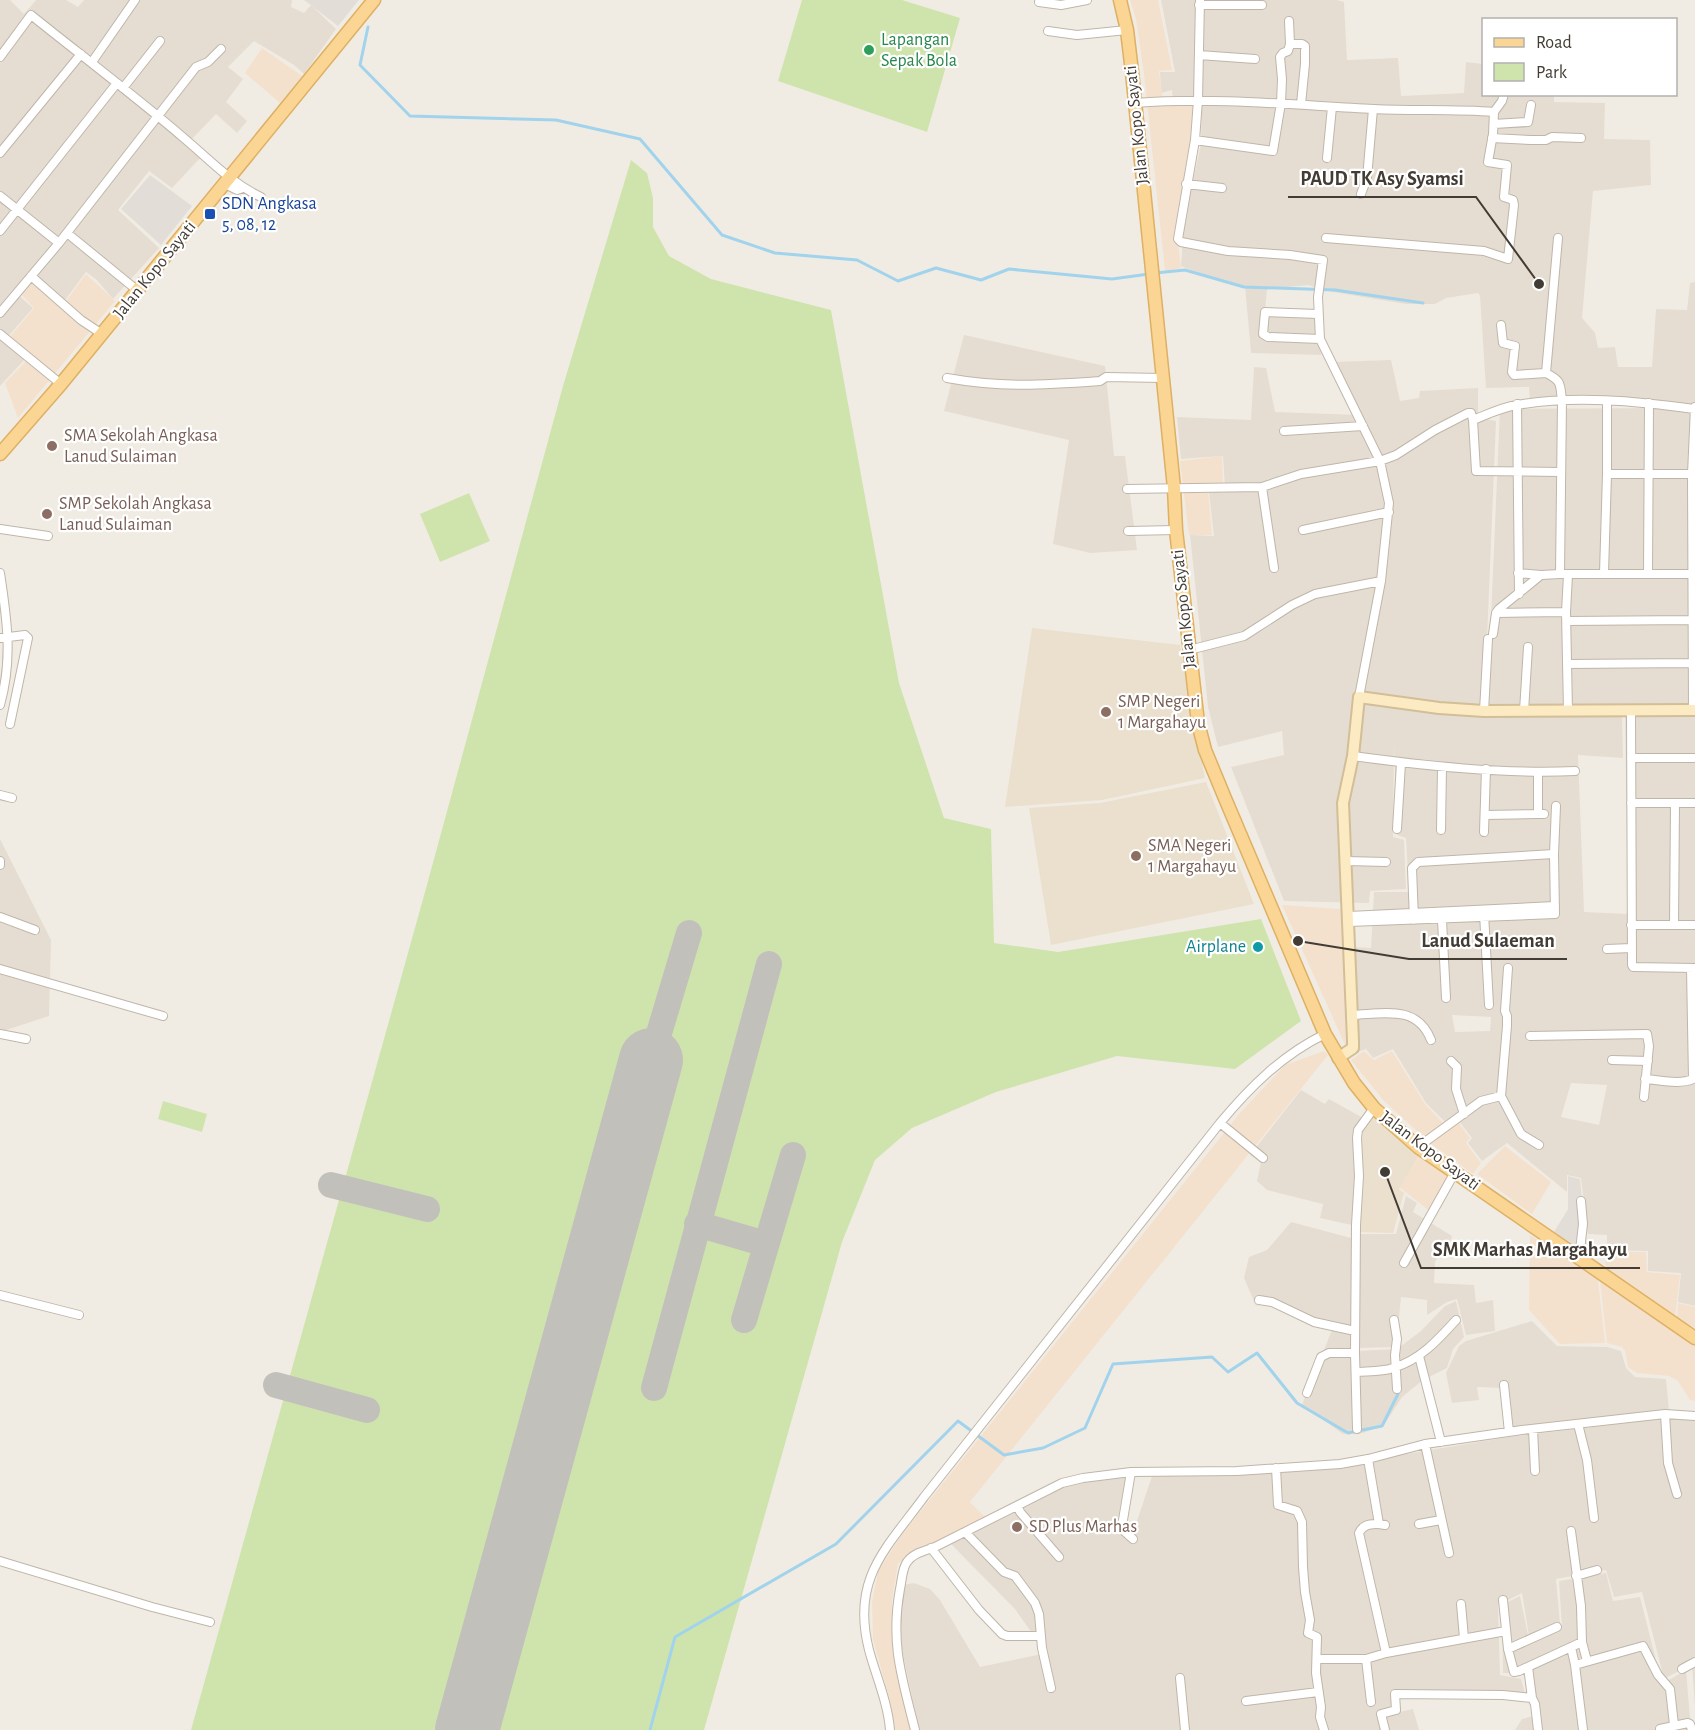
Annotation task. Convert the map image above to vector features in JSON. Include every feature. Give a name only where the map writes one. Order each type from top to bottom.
[{"type":"main road","name":"Jalan Kopo Sayati","points":[[0,454],[138,291],[374,0]]},
{"type":"main road","name":"Jalan Kopo Sayati","points":[[1120,0],[1127,30],[1135,103],[1197,723],[1205,750],[1324,1034],[1354,1083],[1374,1108],[1418,1147],[1695,1338]]},
{"type":"street","points":[[92,62],[135,0]]},
{"type":"street","points":[[1039,2],[1062,4],[1087,0]]},
{"type":"street","points":[[1262,5],[1200,2],[1195,140],[1177,236],[1179,240],[1228,251],[1322,258],[1318,297],[1320,339],[1380,461],[1386,487],[1389,512],[1381,580],[1359,698],[1353,756],[1343,803],[1353,1048],[1338,1058]]},
{"type":"street","points":[[0,57],[31,15],[157,116],[227,181],[261,197]]},
{"type":"street","points":[[1195,140],[1273,151],[1281,103],[1280,57],[1288,51],[1290,44],[1289,21]]},
{"type":"street","points":[[1048,32],[1077,35],[1127,30]]},
{"type":"street","points":[[0,231],[159,41]]},
{"type":"street","points":[[1290,44],[1305,46],[1301,104]]},
{"type":"street","points":[[0,313],[67,233],[196,67],[208,62],[220,49]]},
{"type":"street","points":[[0,153],[81,54]]},
{"type":"street","points":[[1198,55],[1255,59]]},
{"type":"street","points":[[1326,238],[1484,251],[1508,259],[1514,201],[1504,197],[1507,165],[1488,162],[1494,112],[1503,96]]},
{"type":"street","points":[[1135,103],[1198,100],[1373,109],[1494,112]]},
{"type":"street","points":[[1494,124],[1528,122],[1531,105]]},
{"type":"street","points":[[1327,158],[1332,107]]},
{"type":"street","points":[[1361,194],[1367,178],[1373,109]]},
{"type":"street","points":[[1492,138],[1543,140],[1552,137],[1581,138]]},
{"type":"street","points":[[1186,184],[1222,188]]},
{"type":"street","points":[[0,196],[58,243]]},
{"type":"street","points":[[67,233],[138,291]]},
{"type":"street","points":[[1546,373],[1558,238]]},
{"type":"street","points":[[31,276],[81,320],[102,334]]},
{"type":"street","points":[[1318,314],[1267,311],[1263,334],[1268,338],[1320,339]]},
{"type":"street","points":[[1501,325],[1503,343],[1515,346],[1512,372],[1514,375],[1546,373],[1558,379],[1560,383],[1562,401],[1560,472],[1568,711]]},
{"type":"street","points":[[0,334],[61,384]]},
{"type":"street","points":[[947,378],[983,384],[1032,386],[1100,381],[1106,377],[1163,378]]},
{"type":"street","points":[[1359,698],[1484,711],[1694,710],[1692,474],[1694,408],[1649,403],[1562,401],[1517,405],[1472,417]]},
{"type":"street","points":[[1604,573],[1607,401]]},
{"type":"street","points":[[1648,574],[1649,403]]},
{"type":"street","points":[[1517,405],[1519,594]]},
{"type":"street","points":[[1127,489],[1262,487],[1301,474],[1380,461],[1396,455],[1468,413],[1472,417],[1476,471],[1560,472]]},
{"type":"street","points":[[1284,431],[1362,426]]},
{"type":"street","points":[[1607,474],[1692,474]]},
{"type":"street","points":[[1262,487],[1274,568]]},
{"type":"street","points":[[1303,530],[1389,512]]},
{"type":"street","points":[[0,529],[48,536]]},
{"type":"street","points":[[1128,531],[1176,530]]},
{"type":"street","points":[[0,573],[7,678],[0,705]]},
{"type":"street","points":[[1518,573],[1541,575],[1694,574]]},
{"type":"street","points":[[1484,711],[1491,636],[1496,613],[1541,575]]},
{"type":"street","points":[[1189,650],[1252,632],[1292,605],[1315,594],[1381,580]]},
{"type":"street","points":[[1496,613],[1692,620]]},
{"type":"street","points":[[4,637],[26,635],[28,638],[10,724]]},
{"type":"street","points":[[1524,711],[1528,646]]},
{"type":"street","points":[[1568,664],[1693,663]]},
{"type":"street","points":[[1631,710],[1631,948],[1633,967],[1693,968],[1694,1079],[1677,1082],[1646,1079]]},
{"type":"street","points":[[1353,756],[1442,767],[1538,772],[1575,771]]},
{"type":"street","points":[[1631,758],[1695,758]]},
{"type":"street","points":[[1396,829],[1401,763]]},
{"type":"street","points":[[1442,767],[1442,830]]},
{"type":"street","points":[[1484,832],[1486,768]]},
{"type":"street","points":[[1486,815],[1541,814],[1538,772]]},
{"type":"street","points":[[0,795],[12,798]]},
{"type":"street","points":[[1631,803],[1695,803]]},
{"type":"street","points":[[1674,925],[1675,804]]},
{"type":"street","points":[[1349,919],[1555,910],[1556,806]]},
{"type":"street","points":[[1414,916],[1412,868],[1418,862],[1554,854]]},
{"type":"street","points":[[1346,861],[1386,862]]},
{"type":"street","points":[[1414,916],[1442,920],[1484,913]]},
{"type":"street","points":[[1484,913],[1489,1005]]},
{"type":"street","points":[[0,917],[35,930]]},
{"type":"street","points":[[1442,920],[1446,998]]},
{"type":"street","points":[[1631,925],[1695,925]]},
{"type":"street","points":[[1607,949],[1631,948]]},
{"type":"street","points":[[1508,968],[1505,1011],[1507,1026],[1501,1096],[1521,1134],[1539,1144]]},
{"type":"street","points":[[0,969],[163,1016]]},
{"type":"street","points":[[1352,1015],[1393,1013],[1408,1015],[1422,1023],[1431,1040]]},
{"type":"street","points":[[0,1034],[26,1039]]},
{"type":"street","points":[[891,1730],[864,1628],[864,1604],[869,1576],[888,1546],[974,1434],[1220,1123],[1280,1061],[1302,1045],[1324,1034]]},
{"type":"street","points":[[1530,1036],[1647,1034],[1649,1046],[1644,1097]]},
{"type":"street","points":[[1612,1060],[1648,1061]]},
{"type":"street","points":[[1451,1061],[1457,1067],[1456,1089],[1464,1114]]},
{"type":"street","points":[[1418,1147],[1485,1100],[1501,1096]]},
{"type":"street","points":[[1357,1429],[1355,1331],[1359,1176],[1357,1138],[1358,1130],[1374,1108]]},
{"type":"street","points":[[1220,1123],[1263,1158]]},
{"type":"street","points":[[1404,1263],[1455,1172]]},
{"type":"street","points":[[1579,1259],[1583,1224],[1581,1202]]},
{"type":"street","points":[[0,1295],[79,1315]]},
{"type":"street","points":[[1259,1300],[1278,1304],[1314,1322],[1355,1331]]},
{"type":"street","points":[[1394,1320],[1397,1339],[1395,1368],[1397,1389]]},
{"type":"street","points":[[1356,1372],[1395,1368],[1419,1356],[1431,1348],[1456,1320]]},
{"type":"street","points":[[1307,1393],[1321,1358],[1329,1353],[1355,1353]]},
{"type":"street","points":[[1419,1356],[1441,1442]]},
{"type":"street","points":[[1504,1385],[1509,1432]]},
{"type":"street","points":[[1665,1414],[1668,1463],[1677,1494]]},
{"type":"street","points":[[915,1730],[898,1657],[896,1618],[906,1563],[915,1554],[965,1532],[1054,1487],[1072,1480],[1103,1474],[1238,1471],[1340,1464],[1425,1444],[1509,1432],[1665,1414],[1695,1416]]},
{"type":"street","points":[[1578,1424],[1587,1460],[1594,1518]]},
{"type":"street","points":[[1533,1429],[1535,1471]]},
{"type":"street","points":[[1425,1444],[1449,1553]]},
{"type":"street","points":[[1368,1459],[1382,1524],[1363,1527],[1359,1533],[1386,1653]]},
{"type":"street","points":[[1276,1468],[1277,1503],[1280,1507],[1297,1511],[1302,1522],[1303,1568],[1310,1620],[1308,1633],[1317,1637],[1316,1673],[1322,1707],[1320,1717],[1324,1730]]},
{"type":"street","points":[[1131,1472],[1122,1526],[1123,1530],[1133,1539]]},
{"type":"street","points":[[1018,1506],[1020,1512],[1059,1557]]},
{"type":"street","points":[[1419,1524],[1441,1520]]},
{"type":"street","points":[[1571,1531],[1581,1606],[1582,1642],[1587,1661]]},
{"type":"street","points":[[965,1532],[1004,1572],[1015,1576],[1035,1603],[1039,1614],[1040,1636],[1051,1688]]},
{"type":"street","points":[[931,1548],[979,1610],[1002,1635],[1040,1636]]},
{"type":"street","points":[[0,1561],[210,1622]]},
{"type":"street","points":[[1576,1576],[1598,1570]]},
{"type":"street","points":[[1503,1600],[1508,1649],[1513,1671],[1517,1672],[1582,1642]]},
{"type":"street","points":[[1461,1604],[1464,1638]]},
{"type":"street","points":[[1508,1649],[1557,1627]]},
{"type":"street","points":[[1322,1659],[1366,1659],[1386,1653],[1506,1630]]},
{"type":"street","points":[[1575,1665],[1642,1646],[1660,1678],[1670,1689],[1674,1725]]},
{"type":"street","points":[[1570,1647],[1575,1665],[1583,1730]]},
{"type":"street","points":[[1366,1659],[1371,1702]]},
{"type":"street","points":[[1682,1669],[1695,1662]]},
{"type":"street","points":[[1528,1667],[1539,1730]]},
{"type":"street","points":[[1180,1678],[1185,1730]]},
{"type":"street","points":[[1246,1701],[1318,1692]]},
{"type":"street","points":[[1384,1730],[1381,1714],[1396,1710],[1395,1694],[1503,1695],[1532,1698]]},
{"type":"street","points":[[1660,1729],[1690,1724],[1692,1730]]},
{"type":"shaded area","points":[[0,0],[10,0],[24,14],[36,0],[66,0],[78,7],[84,0],[292,0],[291,7],[304,13],[311,5],[336,29],[304,74],[294,65],[254,41],[228,67],[243,79],[226,102],[247,121],[237,133],[216,114],[190,141],[205,153],[172,188],[149,171],[118,210],[159,248],[113,299],[97,280],[86,272],[62,304],[27,280],[16,293],[33,308],[5,340],[26,358],[0,386]]},
{"type":"shaded area","points":[[304,0],[359,0],[338,26]]},
{"type":"shaded area","points":[[1130,0],[1158,0],[1172,70],[1159,71],[1163,101],[1197,103],[1176,225],[1181,268],[1165,271],[1144,74],[1136,19]]},
{"type":"shaded area","points":[[1161,0],[1337,0],[1344,2],[1347,60],[1398,58],[1401,96],[1464,93],[1466,62],[1482,64],[1482,96],[1554,96],[1554,102],[1605,103],[1604,139],[1650,140],[1651,185],[1593,191],[1582,318],[1595,333],[1598,348],[1615,347],[1618,367],[1652,367],[1656,309],[1687,310],[1690,283],[1695,282],[1695,407],[1650,404],[1530,403],[1529,387],[1486,388],[1478,293],[1446,298],[1435,304],[1406,304],[1333,292],[1308,285],[1267,289],[1265,310],[1315,312],[1321,355],[1251,353],[1245,286],[1229,284],[1181,266],[1184,222],[1201,144],[1202,102],[1173,101],[1172,90],[1161,93],[1160,72],[1175,72]]},
{"type":"shaded area","points":[[262,48],[302,76],[280,103],[245,73]]},
{"type":"shaded area","points":[[150,175],[192,206],[161,245],[121,209]]},
{"type":"shaded area","points":[[86,274],[115,301],[18,418],[5,383],[29,358],[8,339],[34,308],[19,292],[28,282],[63,305]]},
{"type":"shaded area","points":[[964,335],[1105,366],[1114,456],[1125,456],[1137,550],[1090,553],[1053,544],[1069,440],[944,411]]},
{"type":"shaded area","points":[[1391,360],[1400,401],[1419,398],[1420,391],[1478,388],[1478,418],[1496,421],[1484,713],[1622,714],[1623,758],[1578,755],[1584,912],[1628,914],[1625,712],[1487,711],[1500,409],[1682,408],[1695,410],[1695,1306],[1678,1302],[1681,1273],[1648,1271],[1648,1251],[1607,1250],[1607,1235],[1588,1234],[1581,1178],[1567,1175],[1567,1192],[1507,1143],[1482,1161],[1468,1143],[1472,1138],[1458,1120],[1449,1126],[1426,1103],[1393,1049],[1373,1058],[1366,1049],[1355,1053],[1352,947],[1371,948],[1374,892],[1409,892],[1406,838],[1397,835],[1394,745],[1393,837],[1404,840],[1406,889],[1370,891],[1369,903],[1284,901],[1231,767],[1284,755],[1282,731],[1218,747],[1208,707],[1190,535],[1214,536],[1209,492],[1225,488],[1223,456],[1181,459],[1177,417],[1251,420],[1254,367],[1266,368],[1275,412],[1360,415],[1333,362]],"holes":[[[1452,1015],[1491,1017],[1490,1031],[1455,1032]],[[1571,1083],[1607,1085],[1599,1125],[1561,1117]]]},
{"type":"shaded area","points":[[1222,456],[1223,488],[1208,491],[1212,535],[1189,535],[1180,461]]},
{"type":"shaded area","name":"SMP Negeri 1 Margahayu","points":[[1032,628],[1180,645],[1205,778],[1102,800],[1005,807]]},
{"type":"shaded area","name":"SMA Negeri 1 Margahayu","points":[[1206,782],[1254,904],[1051,945],[1029,808],[1100,803]]},
{"type":"shaded area","points":[[0,839],[51,940],[49,1016],[0,1032]]},
{"type":"shaded area","points":[[1282,905],[1341,909],[1346,1047]]},
{"type":"shaded area","points":[[1324,1051],[1328,1055],[970,1502],[986,1518],[898,1563],[892,1600],[892,1642],[912,1730],[894,1730],[891,1705],[873,1639],[872,1603],[878,1571],[903,1533],[1240,1113],[1285,1065]]},
{"type":"shaded area","points":[[1364,1051],[1374,1060],[1392,1051],[1425,1104],[1448,1128],[1458,1122],[1470,1138],[1466,1143],[1481,1163],[1473,1174],[1430,1143],[1384,1101],[1351,1060]]},
{"type":"shaded area","points":[[1301,1090],[1325,1104],[1329,1099],[1363,1118],[1356,1226],[1320,1218],[1323,1204],[1267,1190],[1257,1181],[1261,1162],[1250,1155]]},
{"type":"shaded area","points":[[1370,1112],[1420,1154],[1399,1189],[1404,1193],[1393,1233],[1357,1232],[1363,1124]]},
{"type":"shaded area","points":[[1505,1146],[1551,1182],[1532,1214],[1477,1174]]},
{"type":"shaded area","points":[[1421,1154],[1451,1175],[1431,1212],[1399,1187]]},
{"type":"shaded area","points":[[1568,1176],[1580,1179],[1588,1256],[1554,1232],[1568,1209]]},
{"type":"shaded area","points":[[1406,1196],[1417,1203],[1413,1212],[1452,1236],[1447,1252],[1442,1249],[1435,1262],[1434,1283],[1474,1285],[1476,1303],[1493,1300],[1495,1331],[1466,1335],[1457,1299],[1447,1302],[1427,1315],[1427,1300],[1401,1297],[1396,1347],[1357,1348],[1356,1332],[1334,1328],[1268,1301],[1256,1306],[1244,1278],[1249,1257],[1267,1250],[1291,1222],[1355,1239],[1356,1234],[1396,1234]]},
{"type":"shaded area","points":[[1530,1235],[1598,1280],[1605,1343],[1560,1344],[1529,1310]]},
{"type":"shaded area","points":[[1606,1252],[1646,1252],[1647,1272],[1680,1275],[1675,1317],[1605,1269]]},
{"type":"shaded area","points":[[1600,1281],[1695,1346],[1695,1401],[1690,1400],[1678,1381],[1669,1376],[1637,1373],[1628,1367],[1622,1347],[1607,1343]]},
{"type":"shaded area","points":[[1456,1301],[1464,1337],[1453,1349],[1447,1368],[1423,1380],[1402,1397],[1384,1425],[1363,1433],[1343,1434],[1302,1405],[1332,1330],[1353,1334],[1356,1351],[1397,1349],[1421,1331],[1445,1306]]},
{"type":"shaded area","points":[[1678,1303],[1695,1307],[1695,1328],[1677,1318]]},
{"type":"shaded area","points":[[1532,1321],[1557,1346],[1607,1347],[1621,1351],[1626,1368],[1635,1377],[1666,1379],[1669,1411],[1507,1430],[1502,1388],[1477,1387],[1479,1400],[1452,1403],[1446,1373],[1459,1346],[1466,1341]]},
{"type":"shaded area","points":[[1668,1418],[1695,1419],[1695,1708],[1692,1664],[1664,1679],[1642,1592],[1614,1597],[1606,1570],[1556,1579],[1560,1624],[1529,1636],[1522,1593],[1498,1605],[1500,1675],[1521,1679],[1526,1697],[1393,1692],[1395,1713],[1413,1709],[1419,1730],[919,1730],[900,1640],[902,1585],[914,1583],[930,1589],[940,1600],[980,1667],[1042,1654],[1041,1646],[1015,1609],[951,1544],[1052,1490],[1098,1479],[1126,1477],[1116,1528],[1132,1536],[1152,1476],[1315,1469],[1509,1437]]},
{"type":"shaded area","points":[[1606,1573],[1613,1601],[1640,1597],[1662,1684],[1686,1670],[1691,1730],[1515,1730],[1522,1719],[1534,1716],[1528,1673],[1503,1673],[1502,1605],[1520,1596],[1529,1640],[1562,1627],[1559,1581]]},
{"type":"green space","name":"Lapangan Sepak Bola","points":[[802,0],[902,0],[960,18],[927,132],[778,81]]},
{"type":"green space","points":[[631,160],[647,173],[653,198],[653,227],[669,256],[711,279],[831,310],[899,683],[944,818],[991,829],[994,943],[1058,952],[1261,919],[1301,1021],[1235,1069],[1117,1056],[996,1092],[912,1128],[875,1160],[842,1242],[704,1730],[191,1730],[425,892],[563,386]]},
{"type":"green space","points":[[469,493],[490,541],[440,562],[420,514]]},
{"type":"green space","points":[[163,1101],[207,1114],[202,1132],[158,1119]]},
{"type":"waterway","points":[[368,27],[360,65],[410,116],[556,120],[640,139],[722,235],[775,253],[857,260],[898,281],[936,268],[981,280],[1009,269],[1112,279],[1149,274]]},
{"type":"waterway","points":[[1155,273],[1185,270],[1244,287],[1335,290],[1423,303]]},
{"type":"waterway","points":[[650,1730],[675,1637],[836,1544],[958,1421],[1004,1455],[1043,1448],[1085,1428],[1113,1364],[1212,1357],[1228,1372],[1257,1353],[1297,1403],[1348,1433],[1382,1426],[1398,1394]]},
{"type":"taxiway","points":[[651,1060],[689,933]]},
{"type":"taxiway","points":[[654,1388],[769,964]]},
{"type":"taxiway","points":[[744,1320],[793,1155]]},
{"type":"taxiway","points":[[331,1185],[427,1209]]},
{"type":"taxiway","points":[[697,1224],[766,1244]]},
{"type":"taxiway","points":[[276,1385],[367,1410]]},
{"type":"runway","points":[[467,1730],[651,1060]]},
{"type":"place","name":"Lapangan Sepak Bola","points":[[869,50]]},
{"type":"place","name":"SDN Angkasa 5, 08, 12","points":[[210,214]]},
{"type":"place","name":"PAUD TK Asy Syamsi","points":[[1539,284]]},
{"type":"place","name":"SMA Sekolah Angkasa Lanud Sulaiman","points":[[52,446]]},
{"type":"place","name":"SMP Sekolah Angkasa Lanud Sulaiman","points":[[47,514]]},
{"type":"place","name":"SMP Negeri 1 Margahayu","points":[[1106,712]]},
{"type":"place","name":"SMA Negeri 1 Margahayu","points":[[1136,856]]},
{"type":"place","name":"Lanud Sulaeman","points":[[1298,941]]},
{"type":"place","name":"Airplane","points":[[1258,947]]},
{"type":"place","name":"SMK Marhas Margahayu","points":[[1385,1172]]},
{"type":"place","name":"SD Plus Marhas","points":[[1017,1527]]}]
